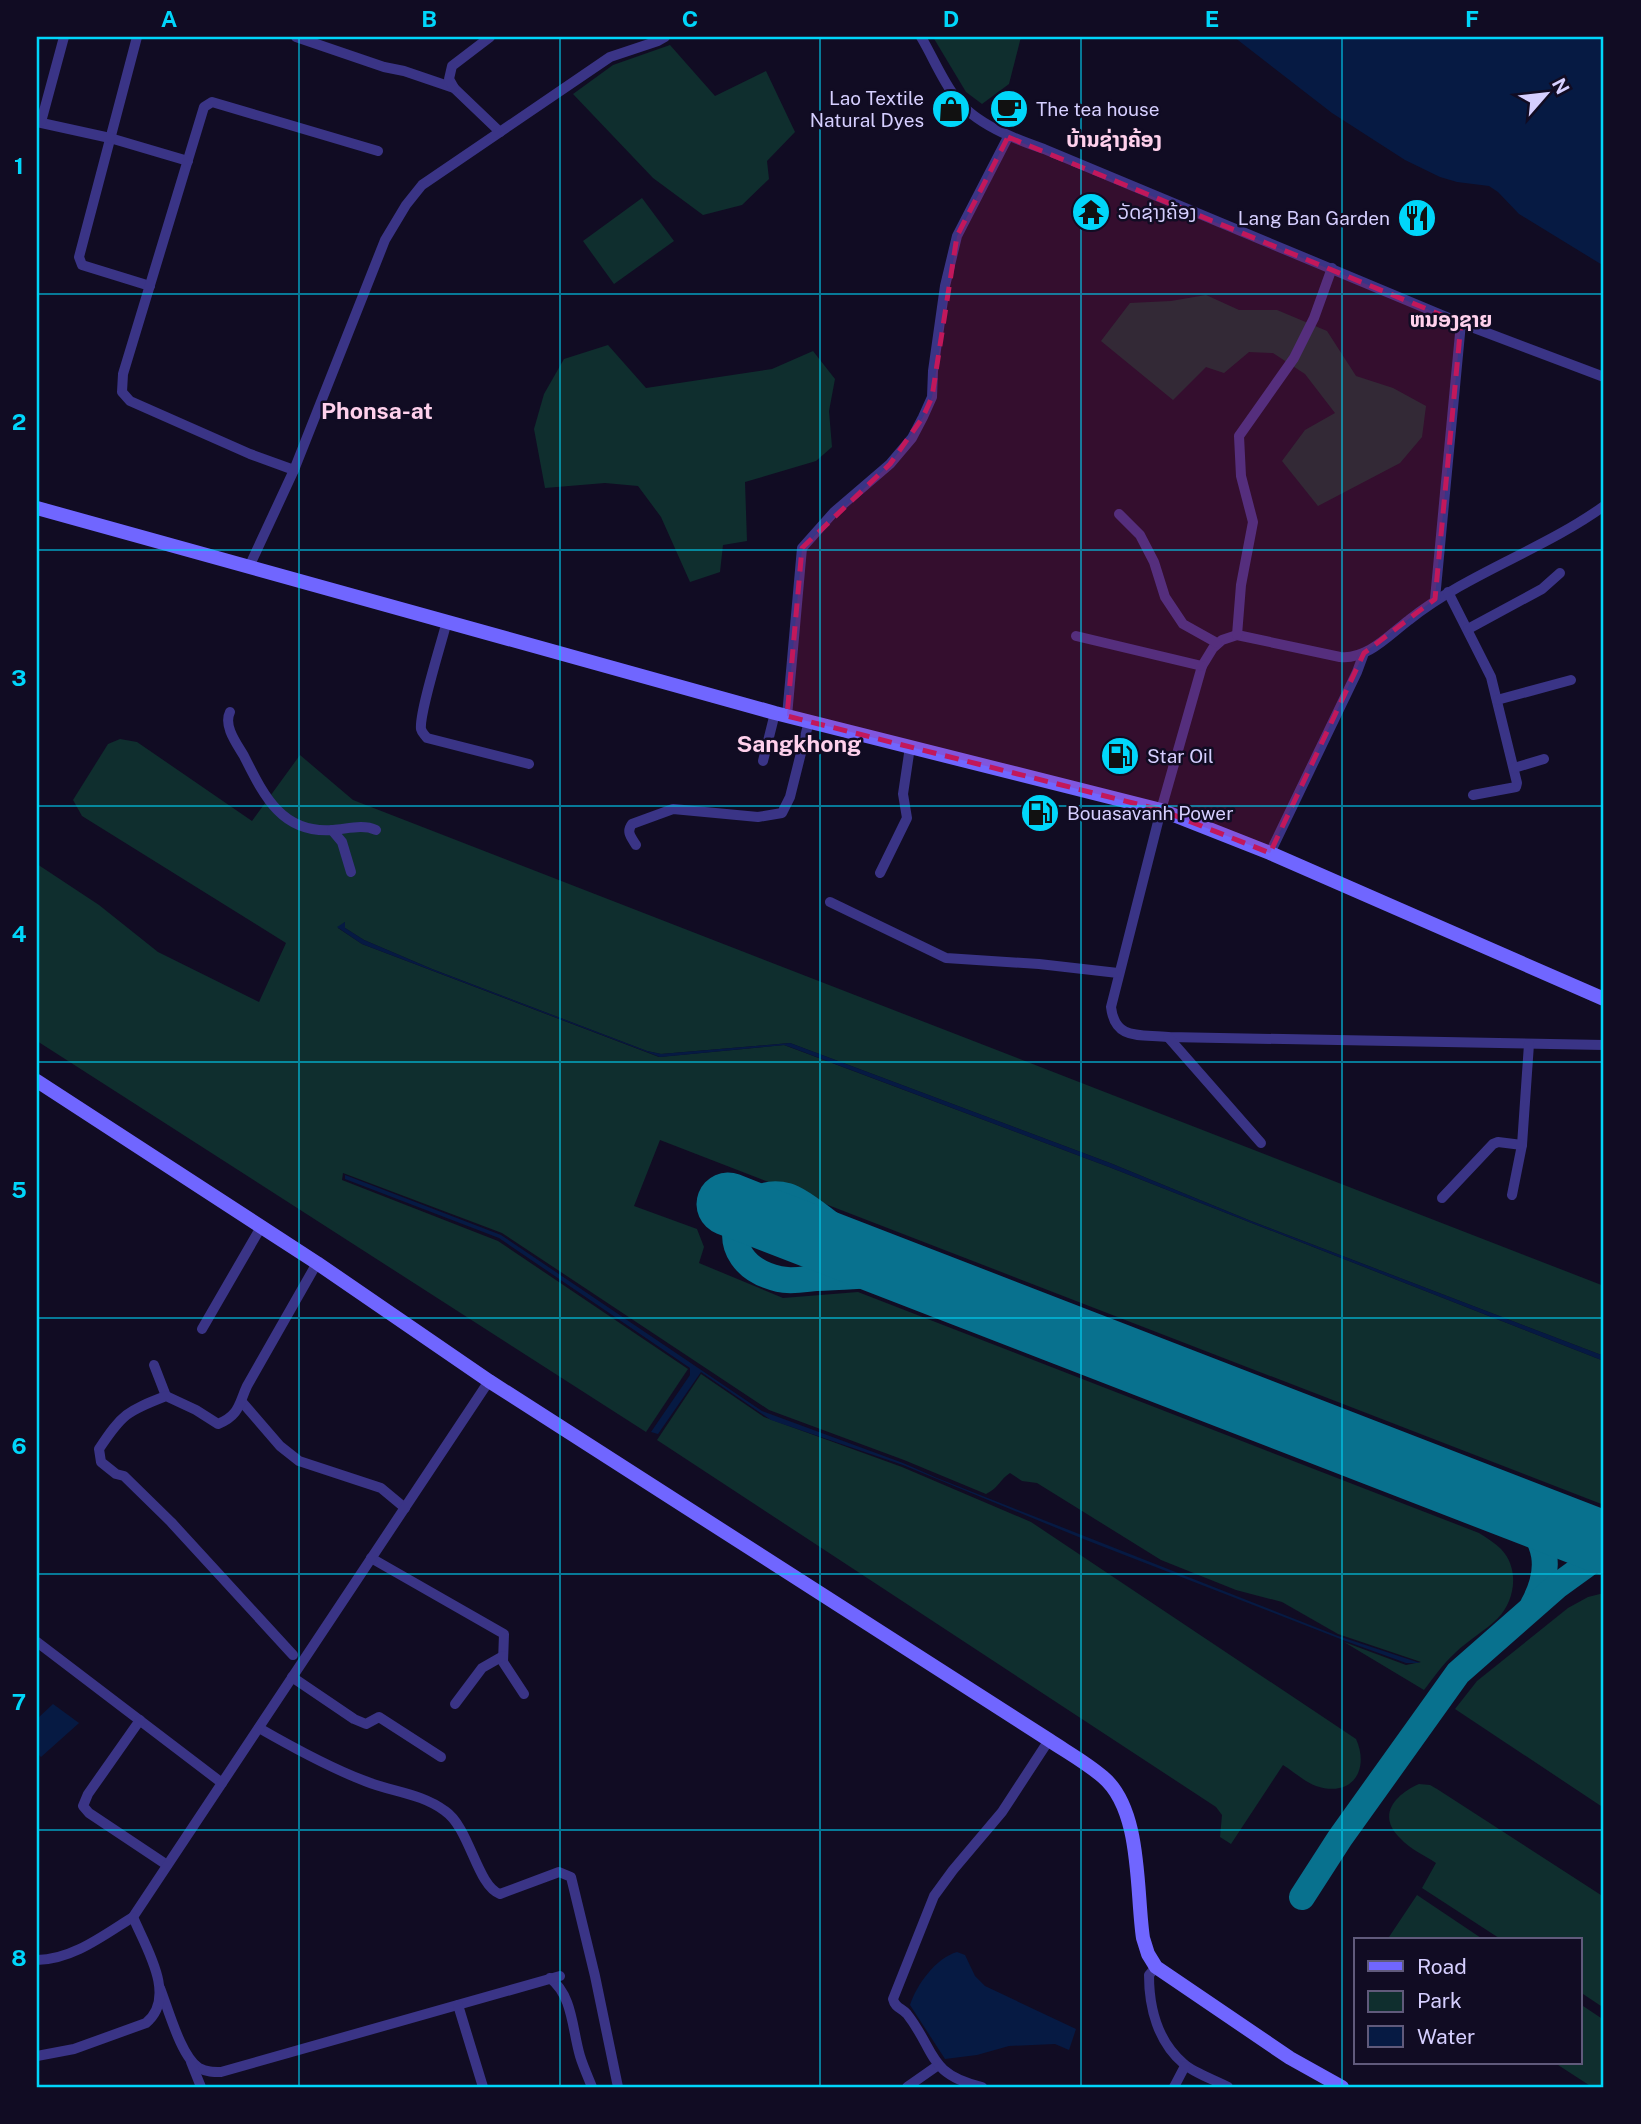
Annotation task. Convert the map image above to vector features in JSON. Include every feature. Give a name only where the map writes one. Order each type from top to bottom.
[{"type":"street","points":[[64,37],[39,122],[110,138],[188,161]]},
{"type":"street","points":[[137,37],[79,262],[150,286]]},
{"type":"street","points":[[296,37],[454,88]]},
{"type":"street","points":[[489,37],[452,66],[449,79],[454,88],[500,132]]},
{"type":"street","points":[[249,567],[295,470],[385,240],[406,205],[422,185],[610,57],[664,37]]},
{"type":"street","points":[[921,37],[956,98],[965,108],[1008,137],[1044,149],[1461,323],[1604,377]]},
{"type":"street","points":[[295,470],[250,454],[125,397],[121,386],[123,374],[204,107],[212,102],[378,151]]},
{"type":"street","points":[[763,761],[781,715],[802,548],[834,512],[890,464],[912,438],[923,417],[932,397],[945,286],[957,236],[1008,137]]},
{"type":"street","points":[[1237,635],[1241,585],[1253,522],[1241,476],[1239,436],[1294,358],[1314,318],[1332,268]]},
{"type":"street","points":[[1435,599],[1461,323]]},
{"type":"street","points":[[1604,506],[1578,525],[1435,599],[1364,653],[1350,658],[1237,635],[1217,643],[1202,666],[1161,810],[1111,1007],[1117,1027],[1128,1033],[1168,1037],[1604,1045]]},
{"type":"street","points":[[37,508],[781,715],[1161,810],[1270,853],[1604,999]]},
{"type":"street","points":[[1119,514],[1140,535],[1154,562],[1165,597],[1183,624],[1217,643]]},
{"type":"street","points":[[1468,629],[1542,589],[1560,573]]},
{"type":"street","points":[[1448,592],[1491,677],[1517,783],[1516,787],[1473,794]]},
{"type":"street","points":[[447,621],[425,709],[422,733],[427,738],[528,764]]},
{"type":"street","points":[[1076,636],[1202,666]]},
{"type":"street","points":[[1270,853],[1364,653]]},
{"type":"street","points":[[1497,700],[1571,680]]},
{"type":"street","points":[[230,712],[227,718],[230,730],[259,785],[279,813],[293,823],[312,830],[367,826],[376,830]]},
{"type":"street","points":[[636,845],[629,834],[632,824],[673,810],[758,817],[782,813],[790,797],[809,721]]},
{"type":"street","points":[[880,873],[906,818],[903,794],[910,747]]},
{"type":"street","points":[[1514,768],[1544,759]]},
{"type":"street","points":[[332,830],[342,842],[351,872]]},
{"type":"street","points":[[830,902],[946,958],[1039,964],[1118,973]]},
{"type":"street","points":[[1168,1037],[1261,1143]]},
{"type":"street","points":[[1512,1195],[1522,1145],[1529,1044]]},
{"type":"street","points":[[37,1081],[317,1263],[489,1381],[1104,1777],[1124,1807],[1132,1837],[1143,1938],[1156,1967],[1279,2051],[1342,2087]]},
{"type":"street","points":[[1442,1198],[1493,1144],[1498,1142],[1522,1145]]},
{"type":"street","points":[[202,1329],[261,1227]]},
{"type":"street","points":[[154,1365],[166,1396],[218,1424],[227,1420],[242,1402],[247,1386],[317,1263]]},
{"type":"street","points":[[37,1960],[61,1957],[92,1943],[133,1917],[489,1381]]},
{"type":"street","points":[[166,1396],[132,1409],[114,1426],[99,1449],[102,1462],[116,1474],[124,1476],[172,1522],[293,1655]]},
{"type":"street","points":[[242,1402],[280,1446],[299,1461],[381,1488],[405,1508]]},
{"type":"street","points":[[372,1558],[501,1631],[505,1638],[503,1656],[506,1670],[524,1694]]},
{"type":"street","points":[[37,1642],[222,1783]]},
{"type":"street","points":[[455,1704],[482,1668],[503,1656]]},
{"type":"street","points":[[292,1677],[354,1719],[366,1724],[379,1717],[441,1757]]},
{"type":"street","points":[[140,1720],[82,1806],[167,1865]]},
{"type":"street","points":[[258,1728],[366,1782],[424,1798],[445,1810],[461,1827],[484,1877],[496,1893],[500,1894],[559,1872],[570,1877],[594,1971],[618,2087]]},
{"type":"street","points":[[982,2087],[964,2083],[937,2066],[906,2013],[895,2005],[893,1999],[934,1896],[1002,1812],[1049,1740]]},
{"type":"street","points":[[133,1917],[201,2087]]},
{"type":"street","points":[[1156,1967],[1149,1975],[1149,1999],[1156,2023],[1169,2047],[1185,2066],[1228,2087]]},
{"type":"street","points":[[189,2056],[196,2067],[209,2072],[221,2072],[555,1977],[568,2004],[580,2057],[592,2087]]},
{"type":"street","points":[[37,2056],[74,2049],[146,2023],[157,2011],[160,1988]]},
{"type":"street","points":[[458,2005],[483,2087]]},
{"type":"street","points":[[907,2087],[937,2066]]},
{"type":"street","points":[[1174,2087],[1185,2066]]},
{"type":"highlighted area","points":[[1008,137],[1461,323],[1435,599],[1364,653],[1270,853],[1161,810],[787,716],[802,548],[890,464],[923,417],[932,397],[957,236]]},
{"type":"green space","points":[[933,37],[1021,37],[1009,84],[982,104],[966,92]]},
{"type":"green space","points":[[670,45],[715,96],[766,71],[795,132],[767,161],[769,179],[742,205],[703,215],[653,178],[573,94],[613,65]]},
{"type":"green space","points":[[642,198],[674,241],[614,284],[583,241]]},
{"type":"green space","points":[[1206,295],[1239,310],[1277,310],[1327,331],[1356,376],[1393,388],[1426,406],[1422,437],[1400,463],[1318,506],[1282,461],[1305,430],[1335,413],[1305,374],[1273,353],[1249,352],[1224,373],[1206,367],[1173,400],[1101,341],[1130,303],[1171,301]]},
{"type":"green space","points":[[608,345],[646,388],[772,369],[813,351],[835,379],[829,411],[832,447],[816,461],[745,482],[747,541],[723,545],[720,572],[690,582],[661,517],[638,486],[605,483],[545,488],[534,429],[544,394],[564,359]]},
{"type":"green space","points":[[120,739],[137,742],[252,821],[300,755],[353,800],[1604,1286],[1604,1356],[1251,1221],[1110,1163],[790,1043],[661,1054],[647,1051],[432,969],[364,940],[345,928],[345,922],[338,928],[362,944],[659,1057],[784,1045],[1109,1167],[1604,1361],[1604,1505],[660,1140],[634,1206],[697,1229],[704,1247],[699,1263],[783,1298],[858,1292],[1479,1533],[1491,1541],[1507,1557],[1513,1575],[1511,1594],[1504,1611],[1451,1657],[1424,1690],[1344,1642],[1406,1665],[1421,1662],[1338,1634],[1282,1602],[1236,1590],[1161,1560],[1037,1483],[1022,1481],[1010,1473],[986,1494],[904,1460],[769,1410],[502,1233],[343,1173],[342,1180],[498,1241],[688,1369],[646,1432],[37,1041],[37,864],[99,905],[158,952],[259,1002],[286,943],[82,816],[73,800],[108,744]]},
{"type":"green space","points":[[701,1374],[764,1417],[902,1467],[1031,1522],[1356,1739],[1361,1761],[1355,1779],[1348,1785],[1329,1789],[1312,1784],[1283,1765],[1231,1844],[1220,1837],[1222,1815],[1216,1807],[657,1440]]},
{"type":"green space","points":[[1604,1593],[1604,1808],[1455,1709],[1477,1681],[1568,1608],[1588,1597]]},
{"type":"green space","points":[[1419,1784],[1430,1785],[1604,1897],[1604,2008],[1582,1993],[1582,1938],[1499,1938],[1422,1888],[1436,1863],[1404,1842],[1393,1829],[1389,1813],[1397,1799]]},
{"type":"green space","points":[[1417,1895],[1481,1938],[1388,1938]]},
{"type":"green space","points":[[1582,2005],[1604,2020],[1604,2087],[1592,2087],[1557,2064],[1582,2064]]},
{"type":"water","points":[[1234,37],[1604,37],[1604,266],[1519,214],[1489,186],[1440,177],[1405,160],[1332,113]]},
{"type":"water","points":[[345,922],[345,928],[364,940],[432,969],[647,1051],[661,1054],[790,1043],[1110,1163],[1251,1221],[1604,1356],[1604,1361],[1109,1167],[790,1047],[784,1045],[660,1057],[362,944],[337,927]]},
{"type":"water","points":[[345,1175],[501,1235],[762,1411],[903,1463],[1338,1636],[1420,1663],[1406,1663],[1343,1640],[903,1465],[771,1420],[701,1372],[658,1434],[651,1432],[690,1375],[690,1368],[499,1238],[345,1179]]},
{"type":"water","points":[[53,1704],[79,1723],[41,1757],[37,1753],[37,1719]]},
{"type":"water","points":[[957,1952],[965,1955],[975,1976],[985,1986],[1076,2029],[1069,2050],[1055,2044],[1009,2046],[977,2055],[945,2059],[910,2005],[928,1973],[942,1960]]},
{"type":"taxiway","points":[[873,1260],[818,1214],[788,1196],[769,1195],[754,1201],[743,1212],[736,1226],[736,1242],[742,1257],[756,1270],[779,1279],[897,1274],[915,1275],[929,1282]]},
{"type":"taxiway","points":[[1520,1511],[1536,1534],[1544,1556],[1543,1579],[1533,1605]]},
{"type":"taxiway","points":[[1302,1897],[1340,1838],[1458,1673],[1557,1586],[1604,1552]]},
{"type":"runway","points":[[728,1204],[1604,1543]]},
{"type":"place","name":"Lao Textile Natural Dyes","points":[[951,109]]},
{"type":"place","name":"The tea house","points":[[1009,109]]},
{"type":"place","name":"ວັດຊ່າງຄ້ອງ","points":[[1091,212]]},
{"type":"place","name":"Lang Ban Garden","points":[[1417,218]]},
{"type":"place","name":"Star Oil","points":[[1120,756]]},
{"type":"place","name":"Bouasavanh Power","points":[[1040,813]]},
{"type":"district","name":"ບ້ານຊ່າງຄ້ອງ","points":[[1114,140]]},
{"type":"district","name":"ຫນອງຊາຍ","points":[[1451,320]]},
{"type":"district","name":"Phonsa-at","points":[[377,411]]},
{"type":"district","name":"Sangkhong","points":[[799,744]]}]
